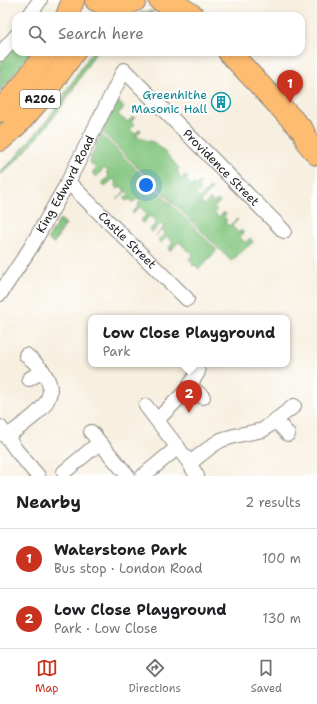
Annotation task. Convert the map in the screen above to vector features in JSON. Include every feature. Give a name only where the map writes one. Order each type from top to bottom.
[{"type":"main road","points":[[68,12],[73,0]]},
{"type":"main road","points":[[96,0],[121,7]]},
{"type":"main road","points":[[160,0],[181,8],[187,12]]},
{"type":"main road","points":[[189,0],[196,12]]},
{"type":"main road","name":"A206","points":[[0,111],[23,85],[44,56]]},
{"type":"main road","name":"A206","points":[[0,140],[14,128],[44,94],[71,56]]},
{"type":"main road","points":[[233,56],[310,134],[308,143],[317,154]]},
{"type":"street","points":[[32,12],[40,0]]},
{"type":"street","points":[[0,54],[12,40]]},
{"type":"street","name":"King Edward Road","points":[[0,294],[31,247],[68,182],[124,70]]},
{"type":"street","name":"Providence Street","points":[[124,70],[284,231]]},
{"type":"street","name":"Castle Street","points":[[68,182],[187,299]]},
{"type":"street","points":[[26,355],[44,371],[50,388],[50,396],[42,409],[3,432],[36,476]]},
{"type":"street","points":[[29,379],[44,371]]},
{"type":"street","points":[[157,420],[190,386],[198,372]]},
{"type":"street","points":[[190,386],[203,397]]},
{"type":"street","points":[[146,406],[190,463],[197,476]]},
{"type":"street","points":[[190,463],[219,441],[234,436],[259,432],[276,421],[294,406]]},
{"type":"street","points":[[276,421],[288,434]]},
{"type":"street","points":[[64,472],[95,437],[128,476]]},
{"type":"street","points":[[143,476],[178,447]]},
{"type":"green space","points":[[12,48],[12,56],[28,56],[0,92],[0,64]]},
{"type":"green space","points":[[89,56],[94,56],[65,102],[47,126],[22,155],[0,175],[0,172],[15,158],[49,118]]},
{"type":"green space","points":[[117,100],[124,108],[118,114],[123,119],[127,122],[133,117],[135,118],[131,121],[135,125],[130,130],[135,134],[140,129],[141,131],[136,135],[140,138],[142,137],[153,142],[167,154],[179,168],[177,171],[179,174],[178,176],[181,179],[185,175],[188,178],[186,180],[191,186],[194,184],[196,185],[199,182],[201,184],[198,187],[201,190],[196,195],[199,198],[210,188],[212,189],[201,202],[204,205],[210,199],[214,203],[217,200],[220,202],[214,207],[217,210],[214,213],[219,217],[224,212],[226,214],[223,216],[227,220],[225,222],[229,226],[237,219],[238,220],[232,226],[239,233],[241,230],[244,233],[240,237],[245,243],[250,238],[253,242],[231,261],[103,133]]},
{"type":"green space","points":[[101,134],[217,250],[199,269],[195,265],[192,265],[193,263],[189,259],[193,254],[179,242],[170,251],[168,249],[173,243],[167,237],[161,243],[158,240],[165,233],[162,230],[155,237],[164,227],[160,224],[152,233],[149,230],[157,222],[150,216],[143,223],[140,221],[147,214],[140,207],[133,214],[132,213],[139,206],[138,205],[140,202],[137,199],[133,203],[129,199],[127,201],[124,199],[129,194],[126,191],[117,199],[125,191],[121,186],[118,189],[114,185],[116,182],[113,179],[105,187],[102,184],[109,176],[106,173],[108,172],[104,168],[96,177],[92,173],[96,169],[89,162]]},
{"type":"green space","points":[[60,219],[66,224],[53,244],[48,239]]},
{"type":"place","name":"Greenhithe Masonic Hall","points":[[221,102]]},
{"type":"place","name":"Waterstone Park","points":[[290,103]]},
{"type":"place","name":"Low Close Playground","points":[[189,413]]}]
